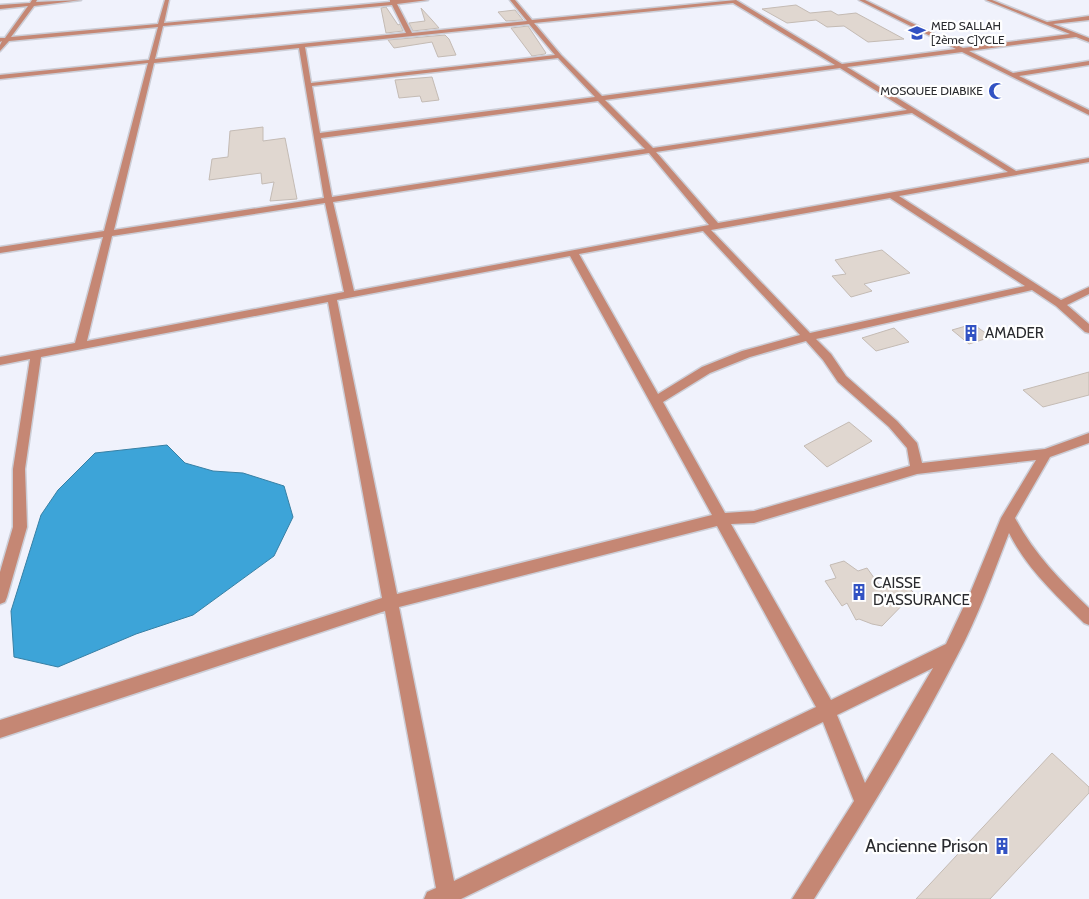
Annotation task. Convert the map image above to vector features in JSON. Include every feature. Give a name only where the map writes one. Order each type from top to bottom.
[{"type":"street","points":[[0,7],[34,2],[78,0]]},
{"type":"street","points":[[80,346],[167,0]]},
{"type":"street","points":[[3,40],[426,0]]},
{"type":"street","points":[[512,0],[559,56],[651,151],[710,227],[827,358],[842,379],[893,424],[913,446],[916,469]]},
{"type":"street","points":[[0,77],[732,0],[1015,173]]},
{"type":"street","points":[[861,0],[1089,113]]},
{"type":"street","points":[[988,0],[1089,40]]},
{"type":"street","points":[[0,49],[3,40],[34,2]]},
{"type":"street","points":[[393,2],[410,35]]},
{"type":"street","points":[[1045,23],[1089,18]]},
{"type":"street","points":[[317,136],[1077,35]]},
{"type":"street","points":[[302,46],[328,200],[350,294]]},
{"type":"street","points":[[308,85],[559,56]]},
{"type":"street","points":[[1012,75],[1089,63]]},
{"type":"street","points":[[0,250],[912,110]]},
{"type":"street","points":[[0,360],[573,252],[1089,160]]},
{"type":"street","points":[[892,195],[1060,304],[1089,330]]},
{"type":"street","points":[[573,252],[828,710],[864,803]]},
{"type":"street","points":[[656,401],[706,370],[746,354],[807,337],[1034,287]]},
{"type":"street","points":[[1060,304],[1089,290]]},
{"type":"street","points":[[332,298],[392,602],[443,898],[952,650]]},
{"type":"street","points":[[0,597],[20,527],[19,469],[36,354]]},
{"type":"street","points":[[0,729],[392,602],[721,519],[754,517],[916,469],[1046,454],[1089,438]]},
{"type":"street","points":[[802,899],[864,803],[952,650],[978,593],[1008,518],[1046,454]]},
{"type":"street","points":[[1008,518],[1022,545],[1043,572],[1089,618]]},
{"type":"water","points":[[167,445],[185,463],[213,471],[243,473],[284,486],[293,517],[274,556],[193,615],[136,634],[58,667],[14,657],[11,611],[41,515],[58,490],[95,453]]},
{"type":"building","points":[[796,5],[810,13],[831,11],[838,15],[856,13],[904,39],[868,42],[844,26],[827,27],[816,20],[787,23],[762,9]]},
{"type":"building","points":[[386,7],[398,25],[400,24],[403,31],[386,33],[381,8]]},
{"type":"building","points":[[421,8],[439,28],[413,31],[409,23],[425,21]]},
{"type":"building","points":[[515,10],[523,20],[506,21],[498,12]]},
{"type":"building","points":[[528,26],[545,54],[532,56],[511,28]]},
{"type":"building","points":[[445,35],[449,39],[456,55],[438,57],[432,42],[394,48],[388,40]]},
{"type":"building","points":[[432,77],[439,100],[422,102],[420,96],[399,98],[395,80]]},
{"type":"building","points":[[263,127],[263,141],[285,138],[297,199],[270,201],[274,182],[262,184],[261,173],[209,180],[212,159],[228,157],[230,131]]},
{"type":"building","points":[[882,250],[910,273],[864,284],[872,291],[851,297],[832,276],[846,274],[835,260]]},
{"type":"building","name":"AMADER","points":[[973,324],[991,337],[969,344],[952,330]]},
{"type":"building","points":[[894,328],[909,342],[876,351],[862,338]]},
{"type":"building","points":[[1089,372],[1089,395],[1043,407],[1023,390]]},
{"type":"building","points":[[849,422],[872,441],[827,467],[804,446]]},
{"type":"building","name":"CAISSE D'ASSURANCE","points":[[844,561],[858,571],[867,568],[882,589],[903,581],[914,593],[882,626],[859,619],[856,620],[847,603],[842,606],[825,581],[836,578],[830,565]]},
{"type":"building","name":"Ancienne Prison","points":[[1052,753],[1089,787],[1089,793],[990,899],[916,899]]},
{"type":"place","name":"MED SALLAH [2ème C]YCLE","points":[[917,33]]},
{"type":"place","name":"MOSQUEE DIABIKE","points":[[997,91]]},
{"type":"place","name":"AMADER","points":[[971,333]]},
{"type":"place","name":"CAISSE D'ASSURANCE","points":[[859,592]]},
{"type":"place","name":"Ancienne Prison","points":[[1002,846]]}]
